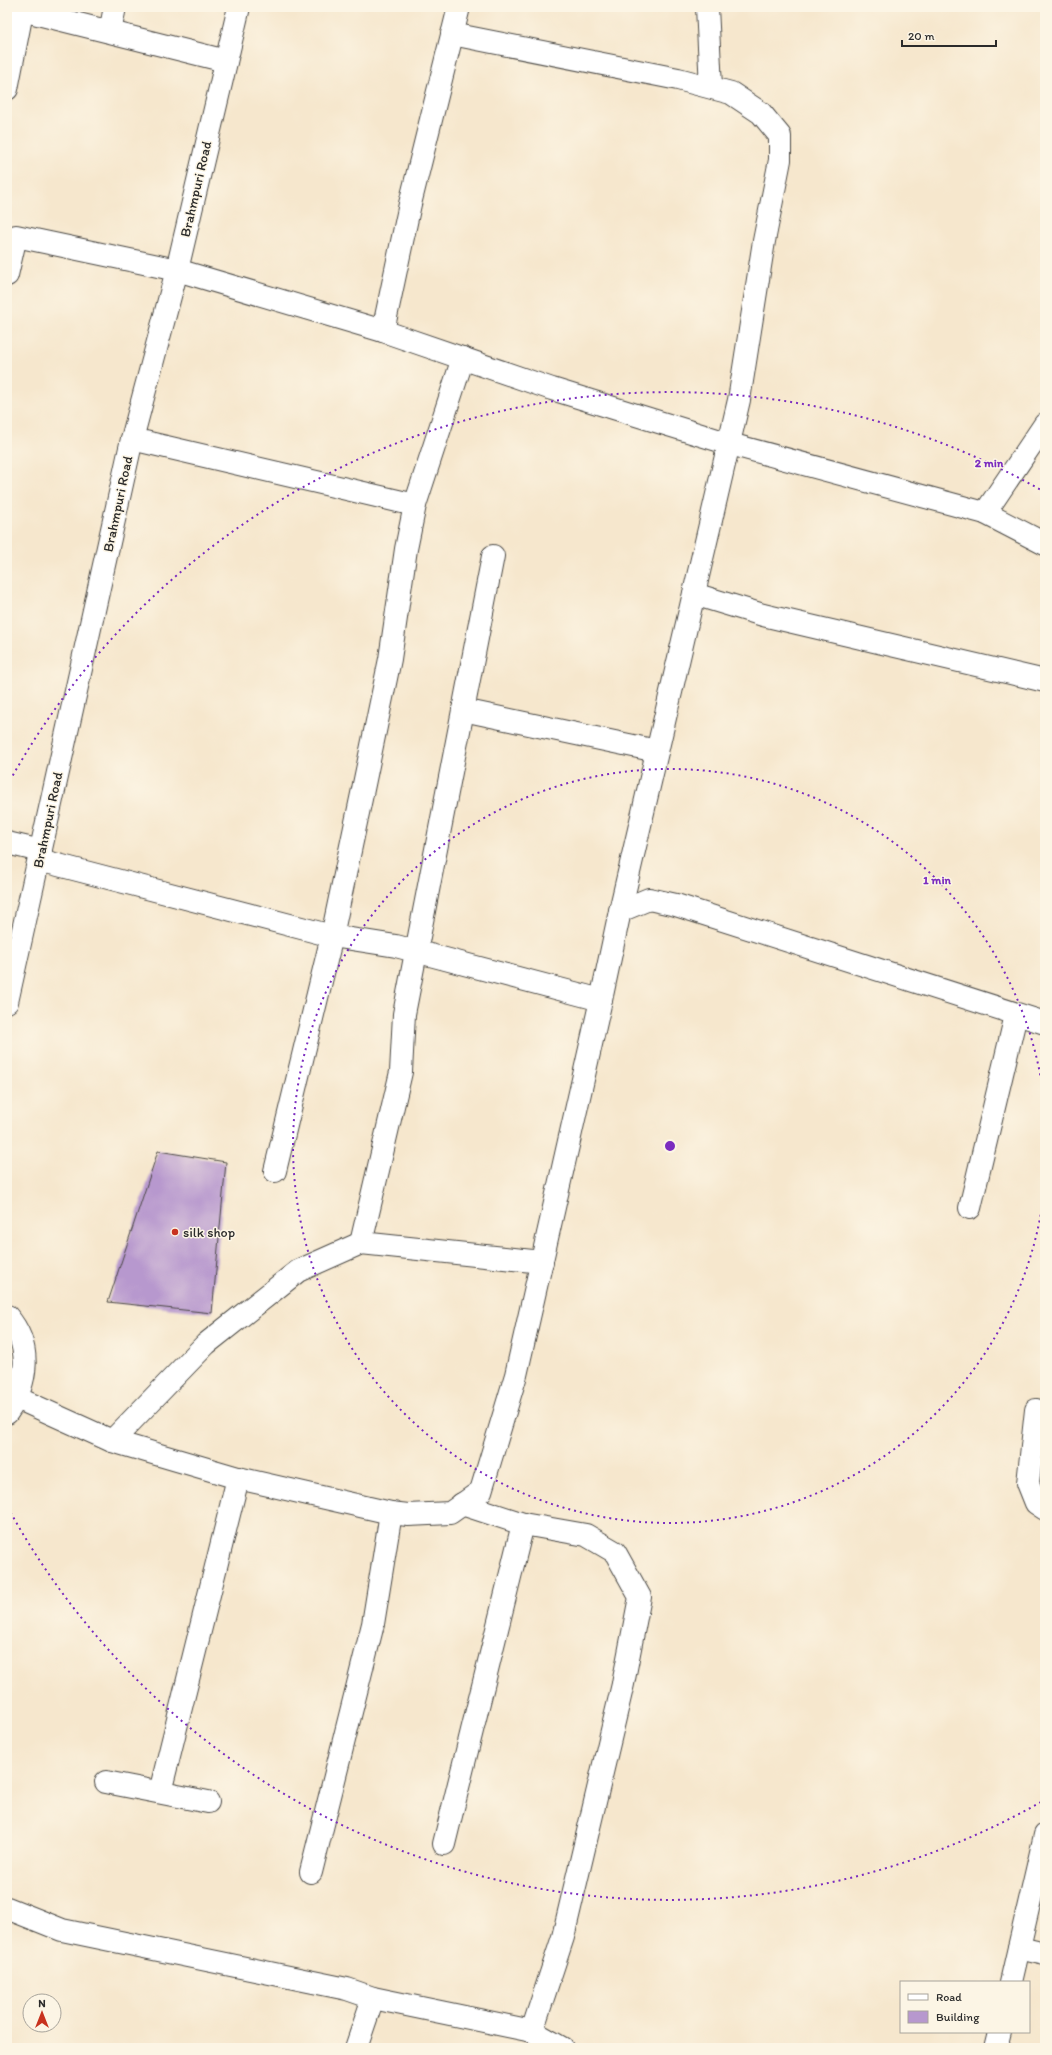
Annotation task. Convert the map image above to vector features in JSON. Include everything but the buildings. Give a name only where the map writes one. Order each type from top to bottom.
[{"type":"street","points":[[110,32],[116,7]]},
{"type":"street","name":"Brahmpuri Road","points":[[7,1002],[132,439],[177,270],[238,7]]},
{"type":"street","points":[[383,331],[410,204],[459,7]]},
{"type":"street","points":[[707,7],[711,87]]},
{"type":"street","points":[[7,89],[19,8],[226,61]]},
{"type":"street","points":[[7,1316],[14,1324],[24,1347],[25,1373],[12,1405],[112,1441],[238,1478],[391,1513],[408,1515],[450,1513],[481,1491],[516,1375],[620,911],[730,444],[739,400],[764,242],[780,160],[780,136],[761,112],[731,93],[678,79],[452,34]]},
{"type":"street","points":[[7,275],[11,236],[177,270],[383,331],[552,389],[730,444],[985,513],[1045,544]]},
{"type":"street","points":[[275,1171],[332,936],[390,659],[406,549],[415,505],[463,358]]},
{"type":"street","points":[[985,513],[1045,424]]},
{"type":"street","points":[[132,439],[415,505]]},
{"type":"street","points":[[361,1243],[401,1072],[404,1014],[493,556]]},
{"type":"street","points":[[694,594],[763,615],[1045,681]]},
{"type":"street","points":[[463,710],[657,751]]},
{"type":"street","points":[[7,843],[40,856],[332,936],[396,946],[601,1000]]},
{"type":"street","points":[[620,911],[649,899],[676,905],[1016,1015],[1045,1023]]},
{"type":"street","points":[[970,1208],[1016,1015]]},
{"type":"street","points":[[112,1441],[206,1344],[298,1272],[361,1243],[542,1262]]},
{"type":"street","points":[[1036,1410],[1028,1483],[1036,1503],[1045,1510]]},
{"type":"street","points":[[160,1792],[238,1478]]},
{"type":"street","points":[[462,1504],[523,1524],[586,1535],[615,1552],[640,1597],[623,1684],[564,1937],[532,2031]]},
{"type":"street","points":[[311,1872],[374,1624],[391,1513]]},
{"type":"street","points":[[444,1844],[523,1524]]},
{"type":"street","points":[[106,1782],[208,1802]]},
{"type":"street","points":[[1011,1981],[1045,1835]]},
{"type":"street","points":[[7,1908],[62,1930],[347,1989],[373,1998],[532,2031],[562,2048]]},
{"type":"street","points":[[1019,1948],[1045,1954]]},
{"type":"street","points":[[356,2048],[373,1998]]},
{"type":"street","points":[[996,2048],[1000,2033]]},
{"type":"place","name":"silk shop","points":[[175,1232]]}]
